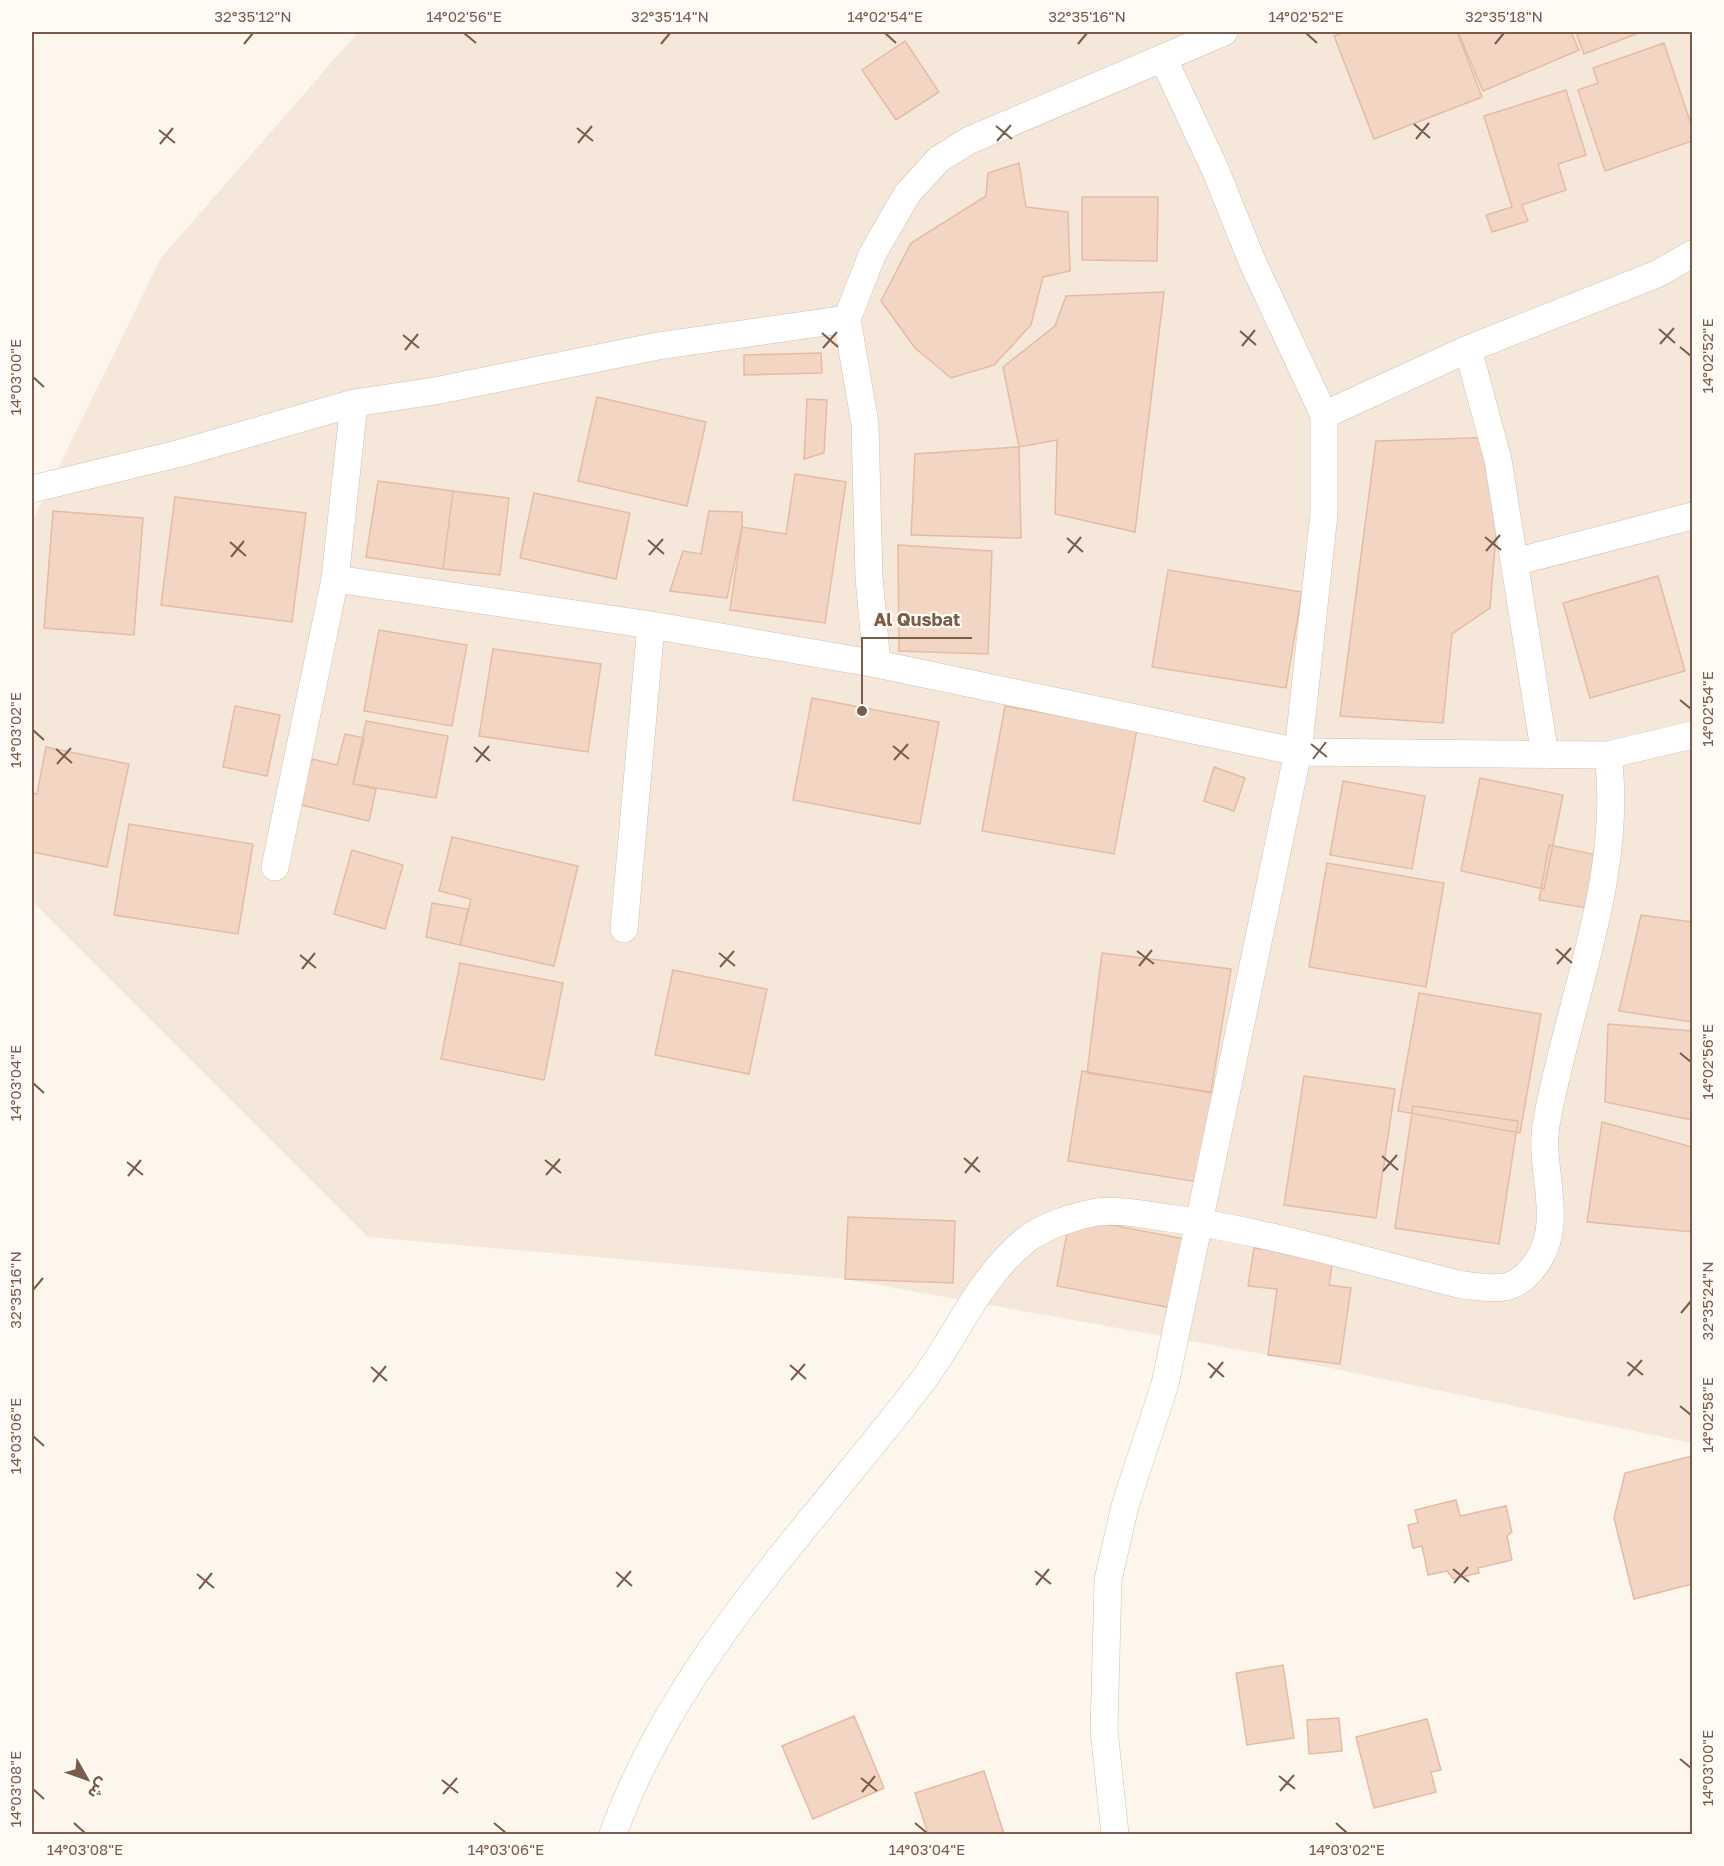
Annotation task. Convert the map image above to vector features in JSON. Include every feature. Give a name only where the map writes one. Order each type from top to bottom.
[{"type":"street","points":[[878,664],[869,578],[865,424],[847,319],[872,255],[907,194],[939,159],[970,140],[1224,32]]},
{"type":"street","points":[[1114,1834],[1104,1730],[1108,1580],[1125,1506],[1165,1384],[1298,752],[1324,514],[1324,416],[1252,261],[1215,169],[1163,58]]},
{"type":"street","points":[[1324,416],[1468,349],[1657,274],[1692,254]]},
{"type":"street","points":[[32,489],[181,453],[354,403],[435,391],[658,346],[847,319]]},
{"type":"street","points":[[1468,349],[1498,460],[1545,755]]},
{"type":"street","points":[[275,867],[335,579],[354,403]]},
{"type":"street","points":[[1515,562],[1692,516]]},
{"type":"street","points":[[335,579],[651,625],[878,664],[1298,752],[1608,755],[1671,742],[1692,735]]},
{"type":"street","points":[[624,929],[651,625]]},
{"type":"street","points":[[613,1834],[621,1813],[680,1695],[722,1633],[921,1383],[990,1274],[1028,1239],[1064,1221],[1099,1212],[1200,1222],[1462,1285],[1501,1290],[1524,1280],[1541,1256],[1551,1225],[1545,1169],[1546,1127],[1603,880],[1610,837],[1612,784],[1608,755]]},
{"type":"shaded area","points":[[358,32],[1692,32],[1692,1443],[1268,1355],[845,1279],[368,1237],[32,901],[32,521],[161,258]]},
{"type":"building","points":[[1346,32],[1457,32],[1482,97],[1374,139],[1334,36]]},
{"type":"building","points":[[1458,32],[1571,32],[1579,50],[1483,91]]},
{"type":"building","points":[[1576,32],[1639,32],[1639,33],[1584,54]]},
{"type":"building","points":[[905,41],[939,92],[896,120],[862,70]]},
{"type":"building","points":[[1664,43],[1692,127],[1692,141],[1605,171],[1578,90],[1598,83],[1593,68]]},
{"type":"building","points":[[1566,90],[1586,155],[1558,164],[1566,190],[1522,205],[1528,221],[1492,232],[1486,215],[1512,207],[1484,116]]},
{"type":"building","points":[[1019,163],[1026,207],[1068,212],[1070,271],[1043,277],[1031,325],[994,365],[951,378],[915,348],[881,301],[911,243],[986,196],[988,173]]},
{"type":"building","points":[[1082,197],[1158,197],[1157,261],[1082,260]]},
{"type":"building","points":[[1164,292],[1135,532],[1055,514],[1057,440],[1019,447],[1003,367],[1055,326],[1066,296]]},
{"type":"building","points":[[821,353],[822,373],[744,375],[744,355]]},
{"type":"building","points":[[597,397],[706,422],[687,506],[578,481]]},
{"type":"building","points":[[807,399],[827,400],[824,453],[804,459]]},
{"type":"building","points":[[1504,437],[1490,608],[1452,634],[1443,723],[1340,716],[1376,441]]},
{"type":"building","points":[[1019,447],[1021,538],[911,535],[915,454]]},
{"type":"building","points":[[795,474],[846,482],[825,623],[730,610],[742,527],[786,534]]},
{"type":"building","points":[[378,481],[453,491],[443,569],[366,557]]},
{"type":"building","points":[[453,491],[509,498],[500,575],[443,569]]},
{"type":"building","points":[[534,493],[630,513],[616,579],[520,558]]},
{"type":"building","points":[[175,497],[306,513],[292,622],[161,605]]},
{"type":"building","points":[[53,511],[143,518],[134,635],[44,628]]},
{"type":"building","points":[[709,511],[742,512],[742,527],[727,598],[670,591],[683,551],[701,554]]},
{"type":"building","points":[[898,545],[992,551],[988,654],[899,651]]},
{"type":"building","points":[[1168,570],[1302,592],[1286,688],[1152,667]]},
{"type":"building","points":[[1658,576],[1685,671],[1590,698],[1563,603]]},
{"type":"building","points":[[379,630],[467,645],[452,726],[364,711]]},
{"type":"building","points":[[493,649],[601,664],[588,752],[479,736]]},
{"type":"building","points":[[812,698],[939,722],[920,824],[793,800]]},
{"type":"building","points":[[235,706],[280,715],[267,776],[223,767]]},
{"type":"building","points":[[1005,706],[1137,729],[1114,854],[982,831]]},
{"type":"building","points":[[366,721],[448,736],[436,798],[353,784]]},
{"type":"building","points":[[345,734],[364,738],[353,784],[376,789],[369,821],[288,802],[313,759],[337,765]]},
{"type":"building","points":[[46,747],[129,764],[107,867],[32,852],[32,793],[37,794]]},
{"type":"building","points":[[1214,767],[1245,778],[1234,811],[1204,801]]},
{"type":"building","points":[[1480,778],[1563,795],[1544,889],[1461,871]]},
{"type":"building","points":[[1343,781],[1425,796],[1412,869],[1330,855]]},
{"type":"building","points":[[129,824],[253,844],[238,934],[114,915]]},
{"type":"building","points":[[452,837],[578,866],[554,966],[460,945],[471,899],[439,891]]},
{"type":"building","points":[[1549,845],[1602,856],[1592,909],[1539,900]]},
{"type":"building","points":[[352,850],[403,865],[385,929],[334,914]]},
{"type":"building","points":[[1327,863],[1444,883],[1426,987],[1309,967]]},
{"type":"building","points":[[432,903],[468,909],[460,945],[426,937]]},
{"type":"building","points":[[1641,915],[1692,922],[1692,1022],[1619,1011]]},
{"type":"building","points":[[1102,953],[1231,969],[1211,1092],[1087,1073]]},
{"type":"building","points":[[460,963],[563,983],[544,1080],[441,1059]]},
{"type":"building","points":[[673,970],[767,989],[749,1074],[655,1055]]},
{"type":"building","points":[[1419,993],[1541,1014],[1520,1133],[1398,1111]]},
{"type":"building","points":[[1608,1024],[1692,1031],[1692,1120],[1605,1102]]},
{"type":"building","points":[[1082,1071],[1218,1094],[1204,1183],[1068,1161]]},
{"type":"building","points":[[1304,1076],[1395,1089],[1376,1218],[1284,1205]]},
{"type":"building","points":[[1413,1106],[1518,1121],[1499,1244],[1395,1228]]},
{"type":"building","points":[[1602,1122],[1692,1147],[1692,1232],[1587,1222]]},
{"type":"building","points":[[848,1217],[955,1221],[953,1283],[845,1279]]},
{"type":"building","points":[[1070,1217],[1190,1240],[1177,1309],[1057,1286]]},
{"type":"building","points":[[1254,1248],[1333,1258],[1329,1285],[1351,1288],[1340,1364],[1268,1355],[1277,1289],[1248,1286]]},
{"type":"building","points":[[1692,1456],[1692,1584],[1634,1599],[1614,1518],[1625,1473]]},
{"type":"building","points":[[1456,1500],[1460,1516],[1506,1506],[1512,1532],[1507,1536],[1512,1560],[1478,1568],[1479,1573],[1453,1579],[1447,1571],[1428,1575],[1422,1546],[1413,1548],[1408,1525],[1418,1523],[1415,1510]]},
{"type":"building","points":[[1283,1665],[1294,1738],[1247,1745],[1236,1673]]},
{"type":"building","points":[[854,1716],[884,1788],[813,1819],[782,1746]]},
{"type":"building","points":[[1339,1718],[1342,1751],[1309,1754],[1307,1720]]},
{"type":"building","points":[[1427,1719],[1441,1770],[1431,1772],[1436,1792],[1374,1808],[1356,1737]]},
{"type":"building","points":[[984,1771],[1004,1834],[928,1834],[915,1793]]},
{"type":"place","name":"Al Qusbat","points":[[862,711]]}]
